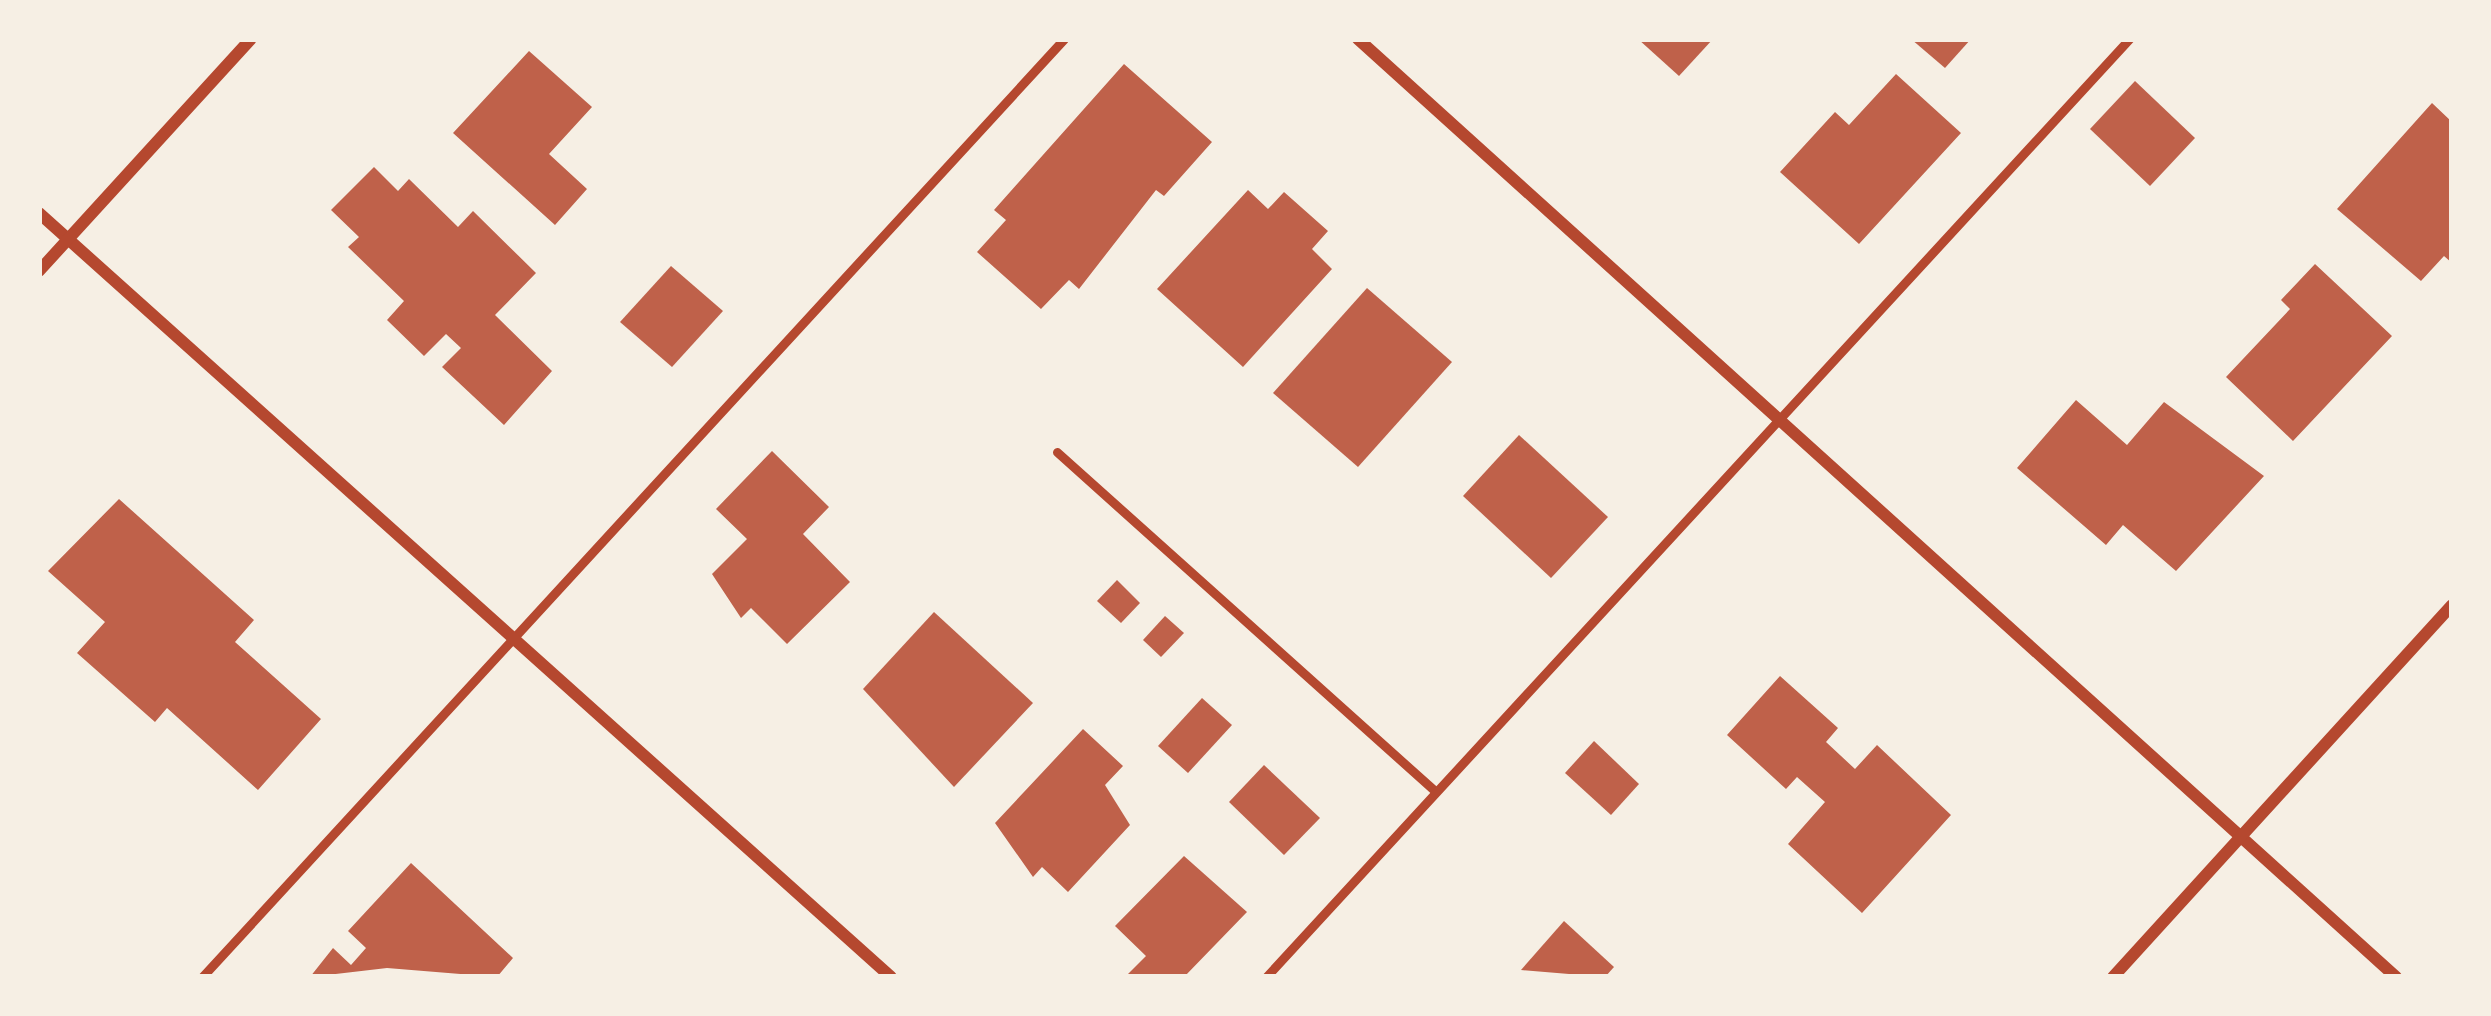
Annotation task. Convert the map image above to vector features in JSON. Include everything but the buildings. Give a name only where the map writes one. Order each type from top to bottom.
[{"type":"street","points":[[39,271],[250,39]]},
{"type":"street","points":[[1358,39],[2396,977]]},
{"type":"street","points":[[39,213],[891,977]]},
{"type":"street","points":[[2113,977],[2452,605]]},
{"type":"lane","points":[[202,977],[1064,39]]},
{"type":"lane","points":[[2109,39],[2120,49]]},
{"type":"lane","points":[[1266,977],[1775,415],[2129,39]]},
{"type":"lane","points":[[1057,452],[1435,791]]}]
